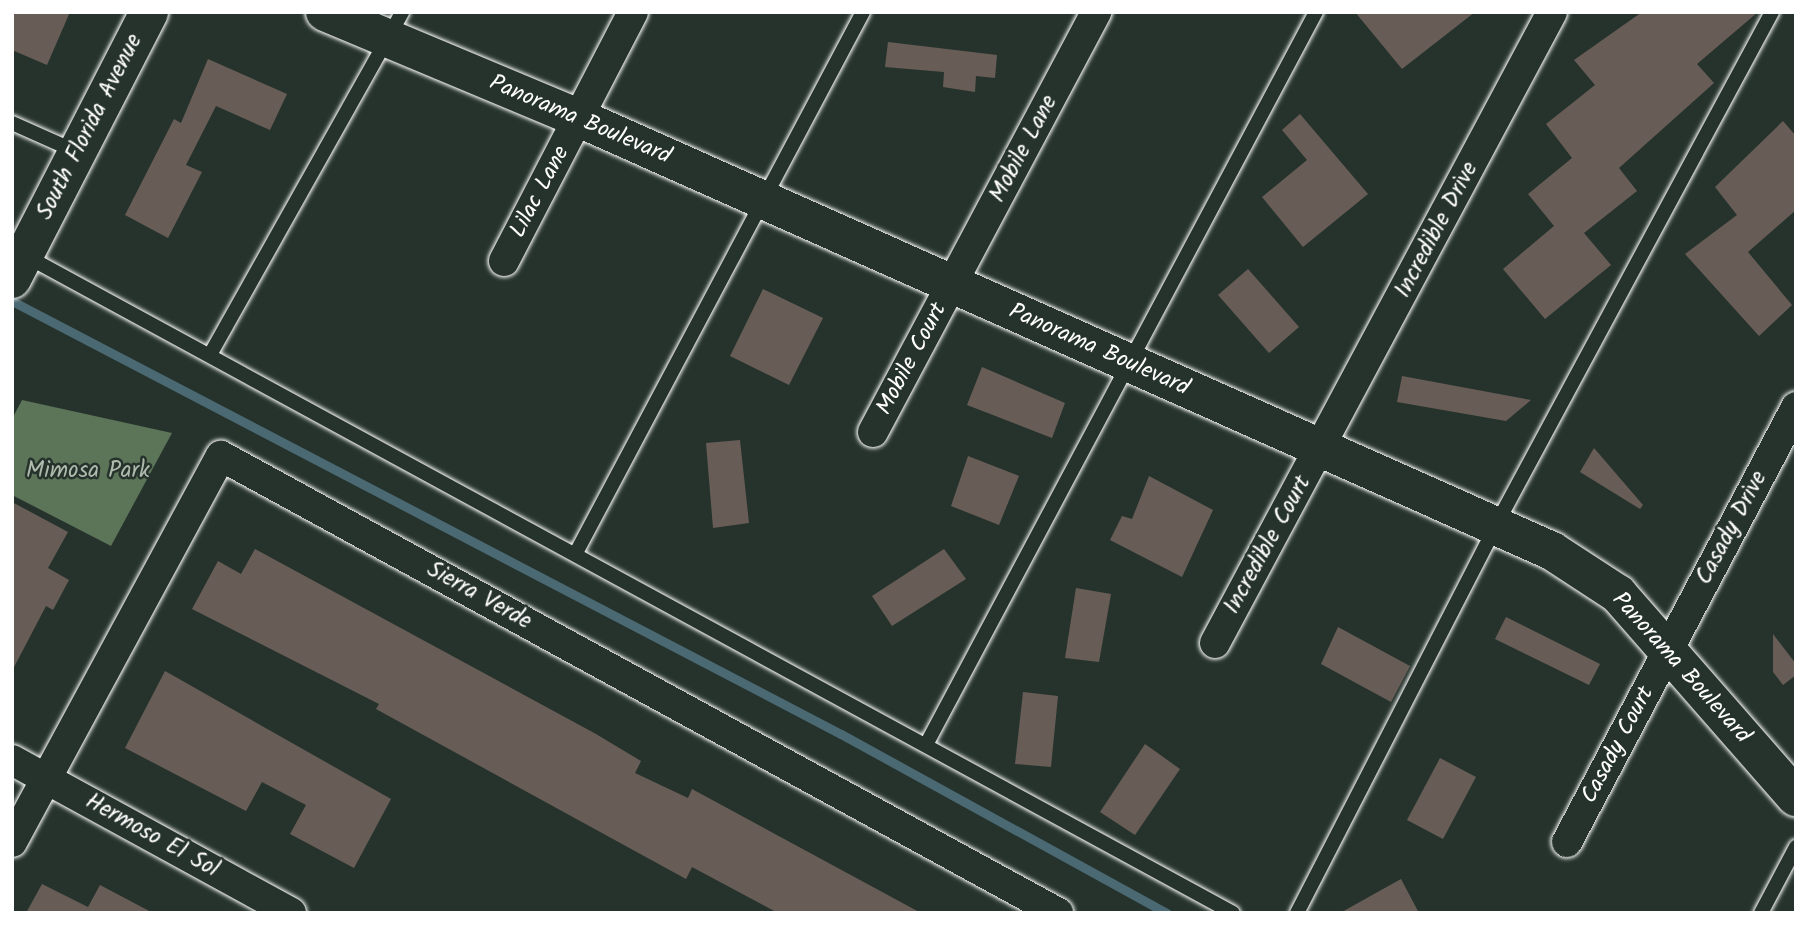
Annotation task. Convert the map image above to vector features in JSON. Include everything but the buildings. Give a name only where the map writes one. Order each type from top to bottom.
[{"type":"street","name":"South Florida Avenue","points":[[19,266],[149,12]]},
{"type":"street","name":"Panorama Boulevard","points":[[324,12],[396,26],[579,118],[1496,525],[1618,594],[1796,797]]},
{"type":"street","name":"Lilac Lane","points":[[504,261],[633,12]]},
{"type":"street","name":"Mobile Lane","points":[[951,285],[1096,12]]},
{"type":"street","name":"Incredible Drive","points":[[1321,448],[1552,12]]},
{"type":"street","name":"Mobile Court","points":[[873,432],[951,285]]},
{"type":"street","name":"Casady Drive","points":[[1669,649],[1796,407]]},
{"type":"street","name":"Incredible Court","points":[[1215,643],[1321,448]]},
{"type":"street","name":"Sierra Verde","points":[[47,778],[221,456],[1058,913]]},
{"type":"street","name":"Casady Court","points":[[1567,842],[1669,649]]},
{"type":"street","name":"Hermoso El Sol","points":[[12,760],[291,913]]},
{"type":"street","points":[[12,842],[47,778]]},
{"type":"lane","points":[[577,551],[863,12]]},
{"type":"lane","points":[[928,743],[1316,12]]},
{"type":"lane","points":[[1297,913],[1496,525],[1772,12]]},
{"type":"lane","points":[[211,354],[396,26]]},
{"type":"lane","points":[[12,124],[77,152]]},
{"type":"lane","points":[[19,266],[211,354],[577,551],[1233,913]]},
{"type":"lane","points":[[1761,913],[1796,847]]},
{"type":"green space","name":"Mimosa Park","points":[[22,400],[172,433],[111,546],[12,495],[12,419]]},
{"type":"waterway","points":[[12,301],[841,734],[1167,913]]}]
